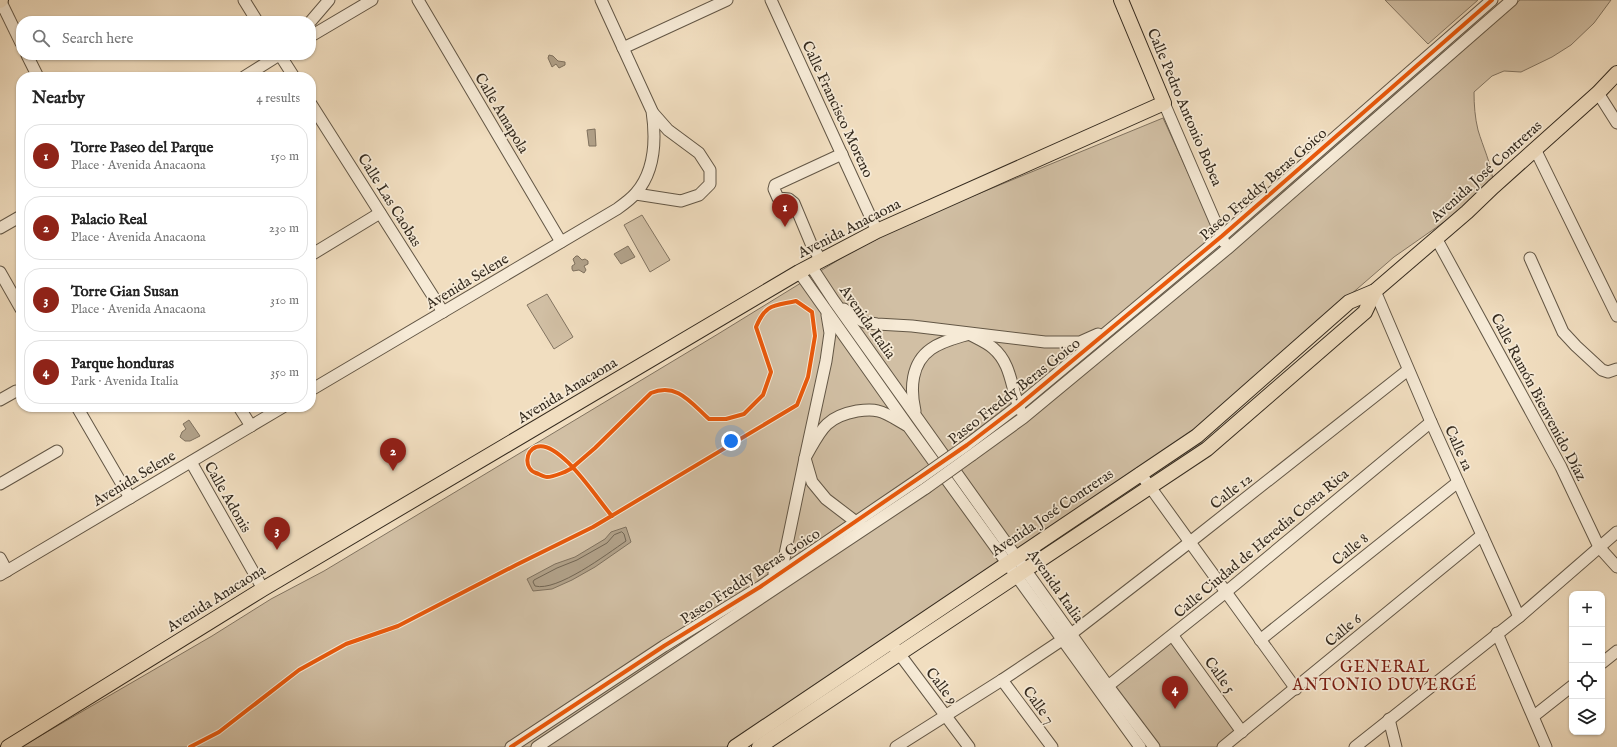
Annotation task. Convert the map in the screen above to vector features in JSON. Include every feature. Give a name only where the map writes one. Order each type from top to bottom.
[{"type":"main road","name":"Calle Pedro Antonio Bobea","points":[[1122,0],[1164,103]]},
{"type":"main road","name":"Avenida José Contreras","points":[[735,747],[1197,436],[1349,302],[1375,291],[1536,150],[1598,93],[1617,73]]},
{"type":"main road","name":"Avenida Anacaona","points":[[8,747],[263,589],[810,266],[877,231],[1164,103]]},
{"type":"main road","name":"Avenida José Contreras","points":[[759,747],[1150,486],[1208,449],[1365,312],[1375,291]]},
{"type":"street","points":[[1,0],[16,32]]},
{"type":"street","points":[[244,0],[254,16]]},
{"type":"street","points":[[315,16],[329,0]]},
{"type":"street","points":[[316,33],[372,0]]},
{"type":"street","name":"Calle Amapola","points":[[418,0],[561,242]]},
{"type":"street","points":[[601,0],[652,111],[668,130],[699,153],[710,170],[710,184],[699,195],[681,200],[636,194]]},
{"type":"street","points":[[623,48],[728,0]]},
{"type":"street","name":"Calle Francisco Moreno","points":[[771,0],[877,231]]},
{"type":"street","name":"Paseo Freddy Beras Goico","points":[[970,450],[1018,406],[1222,236],[1492,0]]},
{"type":"street","name":"Paseo Freddy Beras Goico","points":[[537,747],[864,528],[970,450],[1023,418],[1227,249],[1409,88],[1512,0]]},
{"type":"street","points":[[30,60],[36,72]]},
{"type":"street","points":[[252,72],[271,60]]},
{"type":"street","points":[[282,60],[291,72]]},
{"type":"street","points":[[1402,79],[1409,88]]},
{"type":"street","points":[[1598,93],[1617,123]]},
{"type":"street","name":"Calle Pedro Antonio Bobea","points":[[1164,103],[1227,249]]},
{"type":"street","name":"Avenida Selene","points":[[316,387],[617,209],[636,194],[645,180],[654,149],[655,130],[652,111]]},
{"type":"street","name":"Calle Las Caobas","points":[[316,112],[443,312]]},
{"type":"street","points":[[1536,150],[1616,314]]},
{"type":"street","points":[[810,266],[812,246],[794,203],[789,199],[778,198],[774,189],[775,185],[842,154]]},
{"type":"street","points":[[316,252],[380,213]]},
{"type":"street","points":[[0,228],[16,219]]},
{"type":"street","name":"Calle Ramón Bienvenido Díaz","points":[[1436,238],[1561,467],[1598,547],[1617,566]]},
{"type":"street","points":[[1530,258],[1568,339],[1602,370],[1608,372],[1617,369]]},
{"type":"street","name":"Avenida Italia","points":[[810,266],[916,415],[1012,560]]},
{"type":"street","name":"Avenida Italia","points":[[810,266],[825,309],[908,426],[1021,572],[1104,689],[1140,747]]},
{"type":"street","points":[[0,272],[16,300]]},
{"type":"street","name":"Calle 1a","points":[[1375,291],[1408,370],[1519,617]]},
{"type":"street","points":[[834,301],[849,314],[864,322],[1045,342],[1080,342],[1115,326]]},
{"type":"street","points":[[770,580],[784,559],[814,419],[829,344],[829,324],[825,309]]},
{"type":"street","points":[[916,415],[912,387],[914,373],[921,360],[930,349],[941,343],[968,334],[992,347],[1001,355],[1011,377],[1018,406],[1023,418]]},
{"type":"street","name":"Calle 12","points":[[896,747],[1067,637],[1408,370]]},
{"type":"street","points":[[0,400],[16,391]]},
{"type":"street","points":[[864,528],[826,500],[812,482],[805,458],[824,427],[835,418],[845,413],[866,410],[879,411],[908,426]]},
{"type":"street","points":[[80,412],[130,498]]},
{"type":"street","points":[[242,412],[252,426]]},
{"type":"street","name":"Avenida Selene","points":[[4,573],[275,412]]},
{"type":"street","name":"Calle Ciudad de Heredia Costa Rica","points":[[1104,689],[1173,636],[1431,422]]},
{"type":"street","points":[[0,484],[57,451]]},
{"type":"street","name":"Calle Adonis","points":[[191,462],[263,589]]},
{"type":"street","points":[[1140,473],[1296,689]]},
{"type":"street","name":"Calle 8","points":[[1260,640],[1458,482]]},
{"type":"street","name":"Paseo Freddy Beras Goico","points":[[511,747],[664,646],[770,580],[855,521],[922,484]]},
{"type":"street","points":[[1355,747],[1519,617],[1617,532]]},
{"type":"street","name":"Calle 6","points":[[1223,747],[1296,689],[1482,535]]},
{"type":"street","points":[[0,558],[4,573]]},
{"type":"street","points":[[1497,633],[1534,716],[1546,747]]},
{"type":"street","name":"Calle 5","points":[[1173,636],[1242,732]]},
{"type":"street","name":"Calle 9","points":[[890,642],[969,747]]},
{"type":"street","points":[[1605,661],[1617,651]]},
{"type":"street","name":"Calle 7","points":[[1002,680],[1052,747]]},
{"type":"street","points":[[1534,716],[1569,688]]},
{"type":"street","name":"Avenida Italia","points":[[1104,689],[1154,747]]},
{"type":"street","points":[[1389,719],[1396,747]]},
{"type":"shaded area","points":[[1385,0],[1478,0],[1428,44]]},
{"type":"shaded area","points":[[1520,0],[1611,0],[1594,23],[1571,45],[1552,57],[1521,72],[1504,71],[1492,76],[1474,92],[1477,125],[1489,161],[1493,181],[1464,208],[1394,257],[1187,436],[726,747],[21,747],[212,636],[271,599],[324,571],[848,254],[912,221],[1163,118],[1226,256]]},
{"type":"shaded area","points":[[642,215],[670,260],[650,272],[624,225]]},
{"type":"shaded area","points":[[547,294],[573,337],[554,349],[527,305]]},
{"type":"shaded area","points":[[1173,636],[1242,732],[1223,747],[1154,747],[1108,686]]},
{"type":"water","points":[[549,55],[553,56],[558,61],[565,62],[565,65],[559,68],[556,64],[552,67],[548,58]]},
{"type":"water","points":[[595,129],[596,146],[589,146],[587,130]]},
{"type":"water","points":[[628,246],[635,257],[621,264],[614,254]]},
{"type":"water","points":[[578,256],[582,260],[585,259],[588,261],[588,264],[584,266],[586,270],[584,273],[579,270],[573,271],[572,269],[572,266],[575,264],[573,259]]},
{"type":"water","points":[[189,420],[200,436],[190,441],[185,441],[180,437],[182,432],[186,429],[183,424]]},
{"type":"water","points":[[626,527],[631,542],[595,567],[552,589],[533,591],[527,579],[555,564],[575,557],[605,539],[611,532]]},
{"type":"cycle path","points":[[511,747],[664,646],[760,587],[967,445],[1018,406],[1222,236],[1492,0]]},
{"type":"cycle path","points":[[190,747],[219,732],[299,670],[346,644],[398,626],[593,527],[797,405],[808,377],[815,336],[812,312],[796,301],[776,305],[763,314],[756,327],[771,372],[763,395],[744,414],[726,419],[709,419],[683,396],[676,392],[660,390],[651,393],[595,448],[573,467],[571,469],[565,472],[547,477],[532,471],[529,468],[527,460],[532,449],[536,447],[545,447],[556,452],[567,461],[578,473],[606,509],[612,516]]},
{"type":"place","name":"Torre Paseo del Parque","points":[[785,227]]},
{"type":"place","name":"Palacio Real","points":[[393,471]]},
{"type":"place","name":"Torre Gian Susan","points":[[277,550]]},
{"type":"place","name":"Parque honduras","points":[[1175,709]]},
{"type":"district","name":"GENERAL ANTONIO DUVERGÉ","points":[[1385,675]]}]
